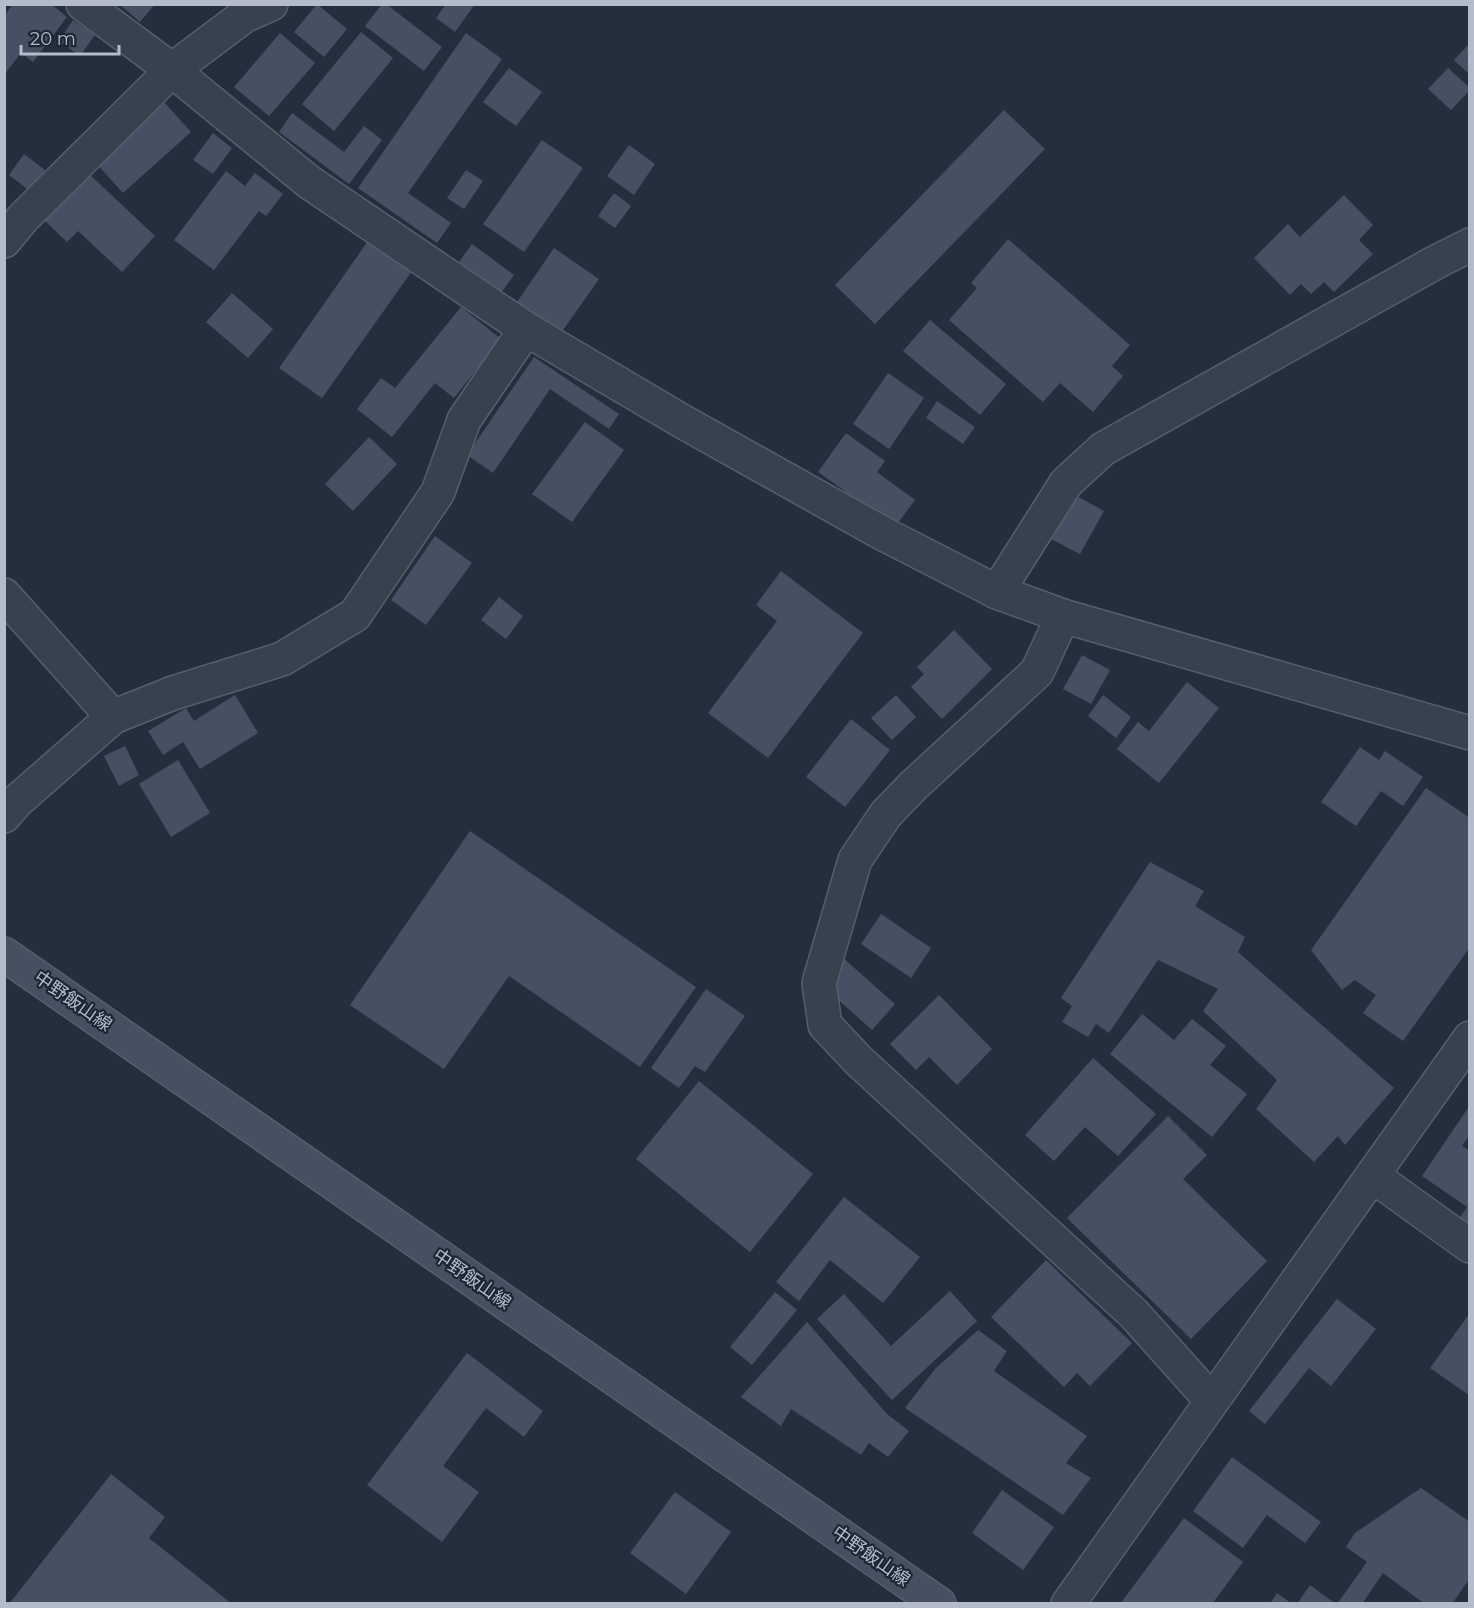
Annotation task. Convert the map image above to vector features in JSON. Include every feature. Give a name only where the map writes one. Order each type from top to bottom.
[{"type":"main road","name":"中野飯山線","points":[[4,954],[939,1604]]},
{"type":"street","points":[[83,4],[172,70],[309,182],[526,329],[680,420],[880,532],[997,592],[1063,616],[1470,733]]},
{"type":"street","points":[[4,241],[23,218],[172,70],[244,16],[271,4]]},
{"type":"street","points":[[997,592],[1066,483],[1103,449],[1470,245]]},
{"type":"street","points":[[4,816],[16,802],[113,717],[173,693],[282,658],[355,615],[438,492],[464,420],[526,329]]},
{"type":"street","points":[[4,595],[113,717]]},
{"type":"street","points":[[1063,616],[1037,672],[913,786],[886,814],[855,860],[819,983],[825,1025],[859,1061],[1134,1314],[1211,1400]]},
{"type":"street","points":[[1068,1604],[1470,1038]]},
{"type":"street","points":[[1373,1176],[1470,1246]]},
{"type":"building","points":[[13,4],[51,4],[67,17],[33,62],[21,53],[4,75],[4,16]]},
{"type":"building","points":[[119,4],[155,4],[140,22]]},
{"type":"building","points":[[317,4],[347,29],[324,57],[294,32]]},
{"type":"building","points":[[382,4],[386,4],[442,47],[424,71],[365,26]]},
{"type":"building","points":[[446,4],[475,4],[455,32],[436,18]]},
{"type":"building","points":[[73,20],[95,35],[80,56],[59,41]]},
{"type":"building","points":[[361,32],[393,58],[334,131],[302,104]]},
{"type":"building","points":[[280,33],[315,63],[269,116],[234,87]]},
{"type":"building","points":[[466,33],[502,59],[408,193],[451,223],[437,243],[358,188]]},
{"type":"building","points":[[1470,43],[1470,75],[1454,60]]},
{"type":"building","points":[[509,68],[542,92],[516,126],[483,102]]},
{"type":"building","points":[[1448,68],[1470,88],[1451,110],[1428,89]]},
{"type":"building","points":[[164,102],[191,132],[123,193],[96,163]]},
{"type":"building","points":[[1004,110],[1045,149],[875,324],[835,285]]},
{"type":"building","points":[[292,113],[344,152],[364,126],[382,140],[349,184],[279,132]]},
{"type":"building","points":[[213,133],[232,148],[213,174],[193,160]]},
{"type":"building","points":[[542,140],[583,168],[524,252],[483,224]]},
{"type":"building","points":[[629,145],[655,164],[634,195],[607,176]]},
{"type":"building","points":[[24,154],[45,170],[30,191],[9,175]]},
{"type":"building","points":[[466,170],[483,181],[464,209],[447,198]]},
{"type":"building","points":[[226,171],[245,186],[255,173],[283,194],[266,216],[259,211],[214,270],[174,240]]},
{"type":"building","points":[[87,172],[155,236],[122,272],[78,231],[67,242],[43,219]]},
{"type":"building","points":[[614,193],[631,206],[615,228],[598,216]]},
{"type":"building","points":[[1344,195],[1373,225],[1359,240],[1373,254],[1334,292],[1324,282],[1311,294],[1301,284],[1290,295],[1254,258],[1288,224],[1300,237]]},
{"type":"building","points":[[1008,239],[1130,345],[1112,366],[1123,376],[1093,412],[1060,383],[1043,402],[949,320],[977,288],[971,283]]},
{"type":"building","points":[[368,241],[412,271],[322,398],[279,368]]},
{"type":"building","points":[[472,244],[514,275],[501,293],[459,262]]},
{"type":"building","points":[[554,248],[599,279],[561,333],[517,302]]},
{"type":"building","points":[[232,293],[273,329],[248,358],[206,322]]},
{"type":"building","points":[[461,307],[501,339],[454,398],[435,383],[392,437],[357,409],[381,378],[395,388]]},
{"type":"building","points":[[930,320],[1006,384],[980,415],[903,351]]},
{"type":"building","points":[[534,357],[619,414],[609,429],[550,389],[493,473],[467,455]]},
{"type":"building","points":[[888,373],[924,398],[889,449],[853,424]]},
{"type":"building","points":[[937,401],[975,427],[963,444],[926,418]]},
{"type":"building","points":[[585,422],[624,450],[572,522],[532,494]]},
{"type":"building","points":[[846,433],[885,461],[877,472],[915,500],[895,527],[818,472]]},
{"type":"building","points":[[369,437],[397,464],[353,511],[325,484]]},
{"type":"building","points":[[1075,495],[1104,511],[1080,554],[1051,539]]},
{"type":"building","points":[[435,536],[472,563],[426,625],[391,600]]},
{"type":"building","points":[[781,571],[863,633],[768,758],[708,713],[777,621],[756,605]]},
{"type":"building","points":[[499,597],[523,616],[506,639],[481,620]]},
{"type":"building","points":[[954,630],[992,669],[942,719],[911,687],[924,674],[917,667]]},
{"type":"building","points":[[1082,655],[1110,670],[1091,704],[1063,689]]},
{"type":"building","points":[[1187,682],[1219,708],[1159,783],[1117,749],[1138,722],[1149,731]]},
{"type":"building","points":[[235,695],[258,733],[200,769],[183,742],[163,755],[148,731],[186,708],[194,721]]},
{"type":"building","points":[[896,695],[916,717],[892,740],[871,718]]},
{"type":"building","points":[[1103,695],[1131,717],[1116,738],[1088,716]]},
{"type":"building","points":[[851,719],[890,750],[845,807],[806,777]]},
{"type":"building","points":[[125,746],[139,775],[119,786],[104,756]]},
{"type":"building","points":[[1360,747],[1379,760],[1385,751],[1423,777],[1403,806],[1381,791],[1356,826],[1321,802]]},
{"type":"building","points":[[178,760],[210,813],[171,837],[139,784]]},
{"type":"building","points":[[1426,788],[1470,818],[1470,947],[1403,1041],[1363,1013],[1376,995],[1355,980],[1342,990],[1311,950]]},
{"type":"building","points":[[470,831],[696,987],[640,1067],[509,976],[444,1069],[350,1005]]},
{"type":"building","points":[[1150,862],[1204,891],[1195,906],[1245,937],[1238,952],[1394,1088],[1345,1145],[1338,1136],[1314,1162],[1256,1109],[1277,1080],[1203,1011],[1218,989],[1158,960],[1109,1033],[1096,1024],[1088,1037],[1062,1022],[1072,1006],[1061,998]]},
{"type":"building","points":[[881,914],[931,948],[911,978],[861,944]]},
{"type":"building","points":[[842,957],[895,1004],[872,1030],[834,996]]},
{"type":"building","points":[[706,989],[745,1016],[705,1072],[695,1066],[679,1088],[651,1068]]},
{"type":"building","points":[[939,995],[992,1049],[957,1085],[929,1057],[916,1070],[890,1044]]},
{"type":"building","points":[[1142,1014],[1174,1040],[1192,1019],[1226,1046],[1210,1065],[1247,1094],[1212,1137],[1110,1054]]},
{"type":"building","points":[[1093,1058],[1156,1114],[1118,1156],[1085,1127],[1054,1161],[1025,1135]]},
{"type":"building","points":[[699,1081],[813,1174],[750,1252],[636,1159]]},
{"type":"building","points":[[1470,1105],[1470,1135],[1462,1146],[1470,1151],[1470,1226],[1459,1219],[1467,1207],[1422,1176]]},
{"type":"building","points":[[1168,1116],[1207,1155],[1183,1179],[1267,1261],[1191,1339],[1067,1218]]},
{"type":"building","points":[[844,1197],[920,1257],[883,1303],[830,1260],[799,1301],[776,1282]]},
{"type":"building","points":[[1046,1260],[1132,1343],[1090,1386],[1077,1373],[1064,1387],[991,1317]]},
{"type":"building","points":[[950,1291],[977,1321],[892,1400],[817,1319],[844,1294],[891,1346]]},
{"type":"building","points":[[775,1292],[797,1310],[752,1365],[730,1347]]},
{"type":"building","points":[[1337,1299],[1376,1329],[1331,1386],[1309,1368],[1265,1424],[1249,1411]]},
{"type":"building","points":[[1470,1313],[1470,1396],[1430,1368]]},
{"type":"building","points":[[807,1322],[887,1414],[909,1431],[888,1457],[869,1443],[861,1455],[791,1409],[781,1426],[741,1397]]},
{"type":"building","points":[[978,1330],[1007,1351],[994,1371],[1087,1436],[1066,1463],[1091,1478],[1063,1515],[905,1408],[935,1369]]},
{"type":"building","points":[[467,1353],[543,1411],[524,1437],[486,1408],[443,1466],[479,1492],[442,1542],[367,1485]]},
{"type":"building","points":[[1232,1457],[1321,1522],[1305,1543],[1267,1515],[1243,1548],[1193,1511]]},
{"type":"building","points":[[111,1474],[165,1517],[149,1538],[232,1604],[9,1604]]},
{"type":"building","points":[[1421,1488],[1470,1522],[1470,1578],[1452,1604],[1425,1604],[1383,1573],[1362,1604],[1337,1604],[1367,1562],[1346,1547],[1355,1533]]},
{"type":"building","points":[[1002,1490],[1054,1527],[1023,1570],[972,1533]]},
{"type":"building","points":[[675,1492],[731,1532],[686,1594],[630,1553]]},
{"type":"building","points":[[1184,1518],[1243,1562],[1212,1604],[1120,1604]]},
{"type":"building","points":[[1310,1585],[1333,1602],[1331,1604],[1297,1604]]},
{"type":"building","points":[[1277,1593],[1292,1604],[1270,1604]]}]
